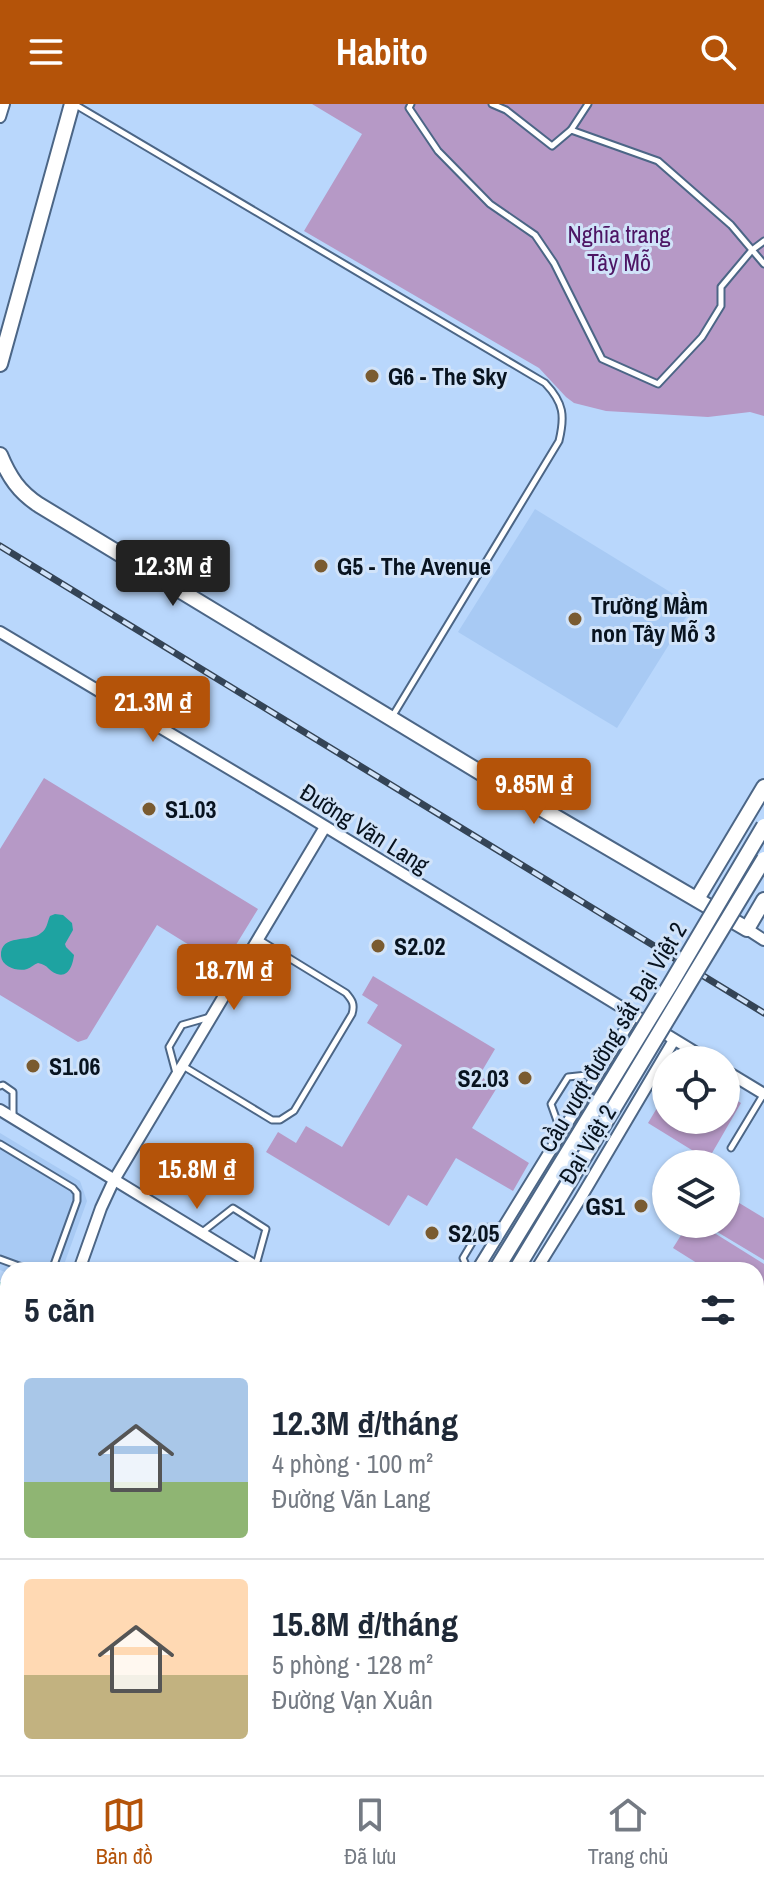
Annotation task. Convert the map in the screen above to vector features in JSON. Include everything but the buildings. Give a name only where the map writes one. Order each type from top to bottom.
[{"type":"street","points":[[0,117],[4,104]]},
{"type":"street","points":[[0,364],[73,104]]},
{"type":"street","points":[[0,455],[13,482],[24,495],[496,782],[764,940]]},
{"type":"street","name":"Đường Văn Lang","points":[[0,632],[684,1046]]},
{"type":"street","points":[[697,899],[764,787]]},
{"type":"street","name":"Cầu vượt đường sắt Đại Việt 2","points":[[501,1262],[764,826]]},
{"type":"street","points":[[82,1262],[114,1180],[325,827]]},
{"type":"street","name":"Cầu vượt đường sắt Đại Việt 2","points":[[521,1262],[764,859]]},
{"type":"street","points":[[747,929],[764,900]]},
{"type":"street","name":"Đại Việt 2","points":[[482,1262],[634,1015]]},
{"type":"street","name":"Đại Việt 2","points":[[541,1262],[674,1040]]},
{"type":"street","points":[[740,1079],[764,1094]]},
{"type":"street","points":[[0,1110],[249,1262]]},
{"type":"lane","points":[[73,104],[545,383],[554,392],[564,421],[559,441],[392,718]]},
{"type":"lane","points":[[411,104],[409,108],[438,151],[490,204],[535,235],[554,263],[602,359],[658,384],[702,337],[721,306],[721,287],[752,250],[764,241]]},
{"type":"lane","points":[[492,104],[506,110],[552,146],[571,130],[588,104]]},
{"type":"lane","points":[[571,130],[658,161],[731,225],[764,264]]},
{"type":"lane","points":[[211,1017],[182,1025],[169,1047],[180,1071],[272,1120],[280,1120],[294,1111],[352,1014],[353,1002],[346,993],[258,939]]},
{"type":"lane","points":[[562,1132],[551,1104],[568,1077],[597,1074]]},
{"type":"lane","points":[[0,1086],[13,1092],[13,1118]]},
{"type":"lane","points":[[731,1148],[764,1094]]},
{"type":"lane","points":[[0,1144],[77,1193],[77,1201],[55,1262]]},
{"type":"lane","points":[[201,1233],[233,1208],[266,1229],[260,1262]]},
{"type":"lane","points":[[465,1262],[463,1258],[481,1228],[503,1226]]},
{"type":"shaded area","name":"Trường Mầm non Tây Mỗ 3","points":[[535,509],[693,606],[617,728],[458,632]]},
{"type":"shaded area","points":[[63,915],[72,923],[73,930],[65,944],[74,955],[65,974],[57,974],[38,963],[19,970],[4,963],[1,956],[5,944],[41,933],[50,916]]},
{"type":"shaded area","points":[[0,1133],[80,1181],[87,1201],[65,1262],[0,1262]]},
{"type":"green space","name":"Nghĩa trang Tây Mỗ","points":[[312,104],[764,104],[764,416],[750,412],[708,417],[606,411],[574,403],[539,368],[304,231],[362,134]]},
{"type":"green space","points":[[44,778],[258,909],[223,966],[157,925],[87,1039],[78,1042],[0,995],[0,849]]},
{"type":"green space","points":[[373,976],[495,1049],[479,1076],[498,1086],[472,1128],[529,1163],[513,1191],[456,1158],[427,1206],[408,1195],[389,1226],[266,1152],[278,1132],[296,1143],[306,1126],[342,1147],[402,1045],[367,1023],[378,1005],[362,995]]},
{"type":"green space","points":[[666,1134],[723,1134],[714,1150],[692,1150]]},
{"type":"green space","points":[[740,1203],[764,1218],[764,1260],[727,1238],[740,1238]]},
{"type":"green space","points":[[679,1238],[722,1238],[761,1262],[695,1262],[673,1248]]},
{"type":"railway","points":[[0,546],[764,1013]]},
{"type":"place","name":"G6 - The Sky","points":[[372,376]]},
{"type":"place","name":"G5 - The Avenue","points":[[321,566]]},
{"type":"place","name":"Trường Mầm non Tây Mỗ 3","points":[[575,619]]},
{"type":"place","name":"S1.03","points":[[149,809]]},
{"type":"place","name":"S2.02","points":[[378,946]]},
{"type":"place","name":"S1.06","points":[[33,1066]]},
{"type":"place","name":"S2.03","points":[[525,1078]]},
{"type":"place","name":"GS1","points":[[641,1206]]},
{"type":"place","name":"S2.05","points":[[432,1233]]}]
